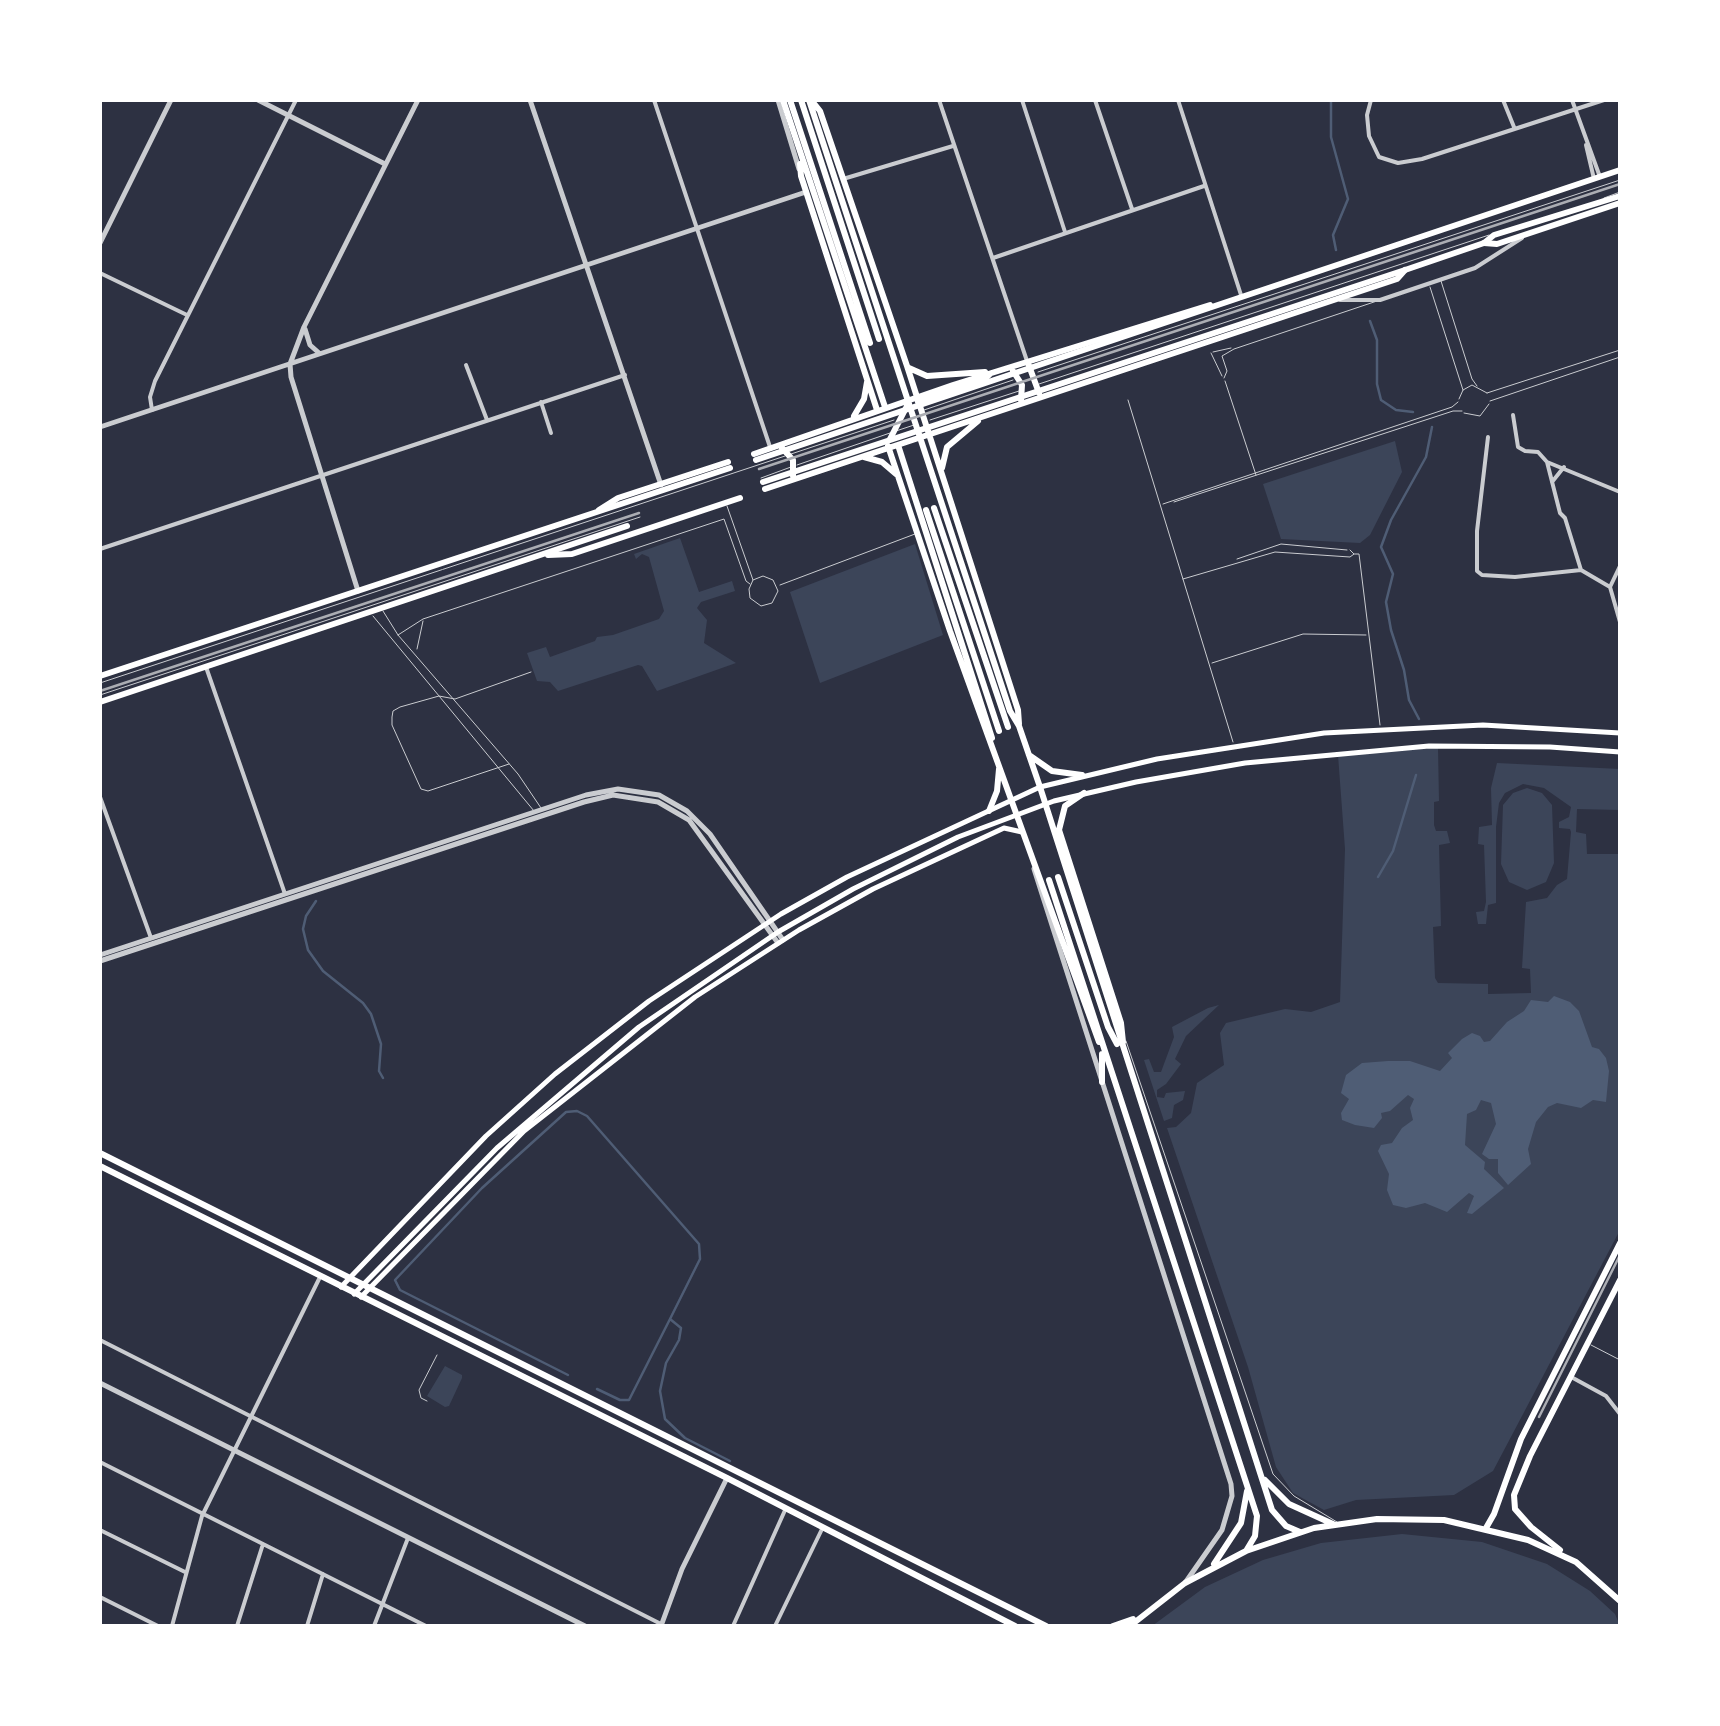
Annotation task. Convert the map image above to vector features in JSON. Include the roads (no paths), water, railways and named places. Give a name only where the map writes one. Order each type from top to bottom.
[{"type":"main road","points":[[784,100],[882,412]]},
{"type":"main road","points":[[784,100],[875,341],[801,100]]},
{"type":"main road","points":[[810,100],[820,110],[907,366],[913,401],[897,441],[991,730],[992,744]]},
{"type":"main road","points":[[810,100],[925,436],[1010,711],[1040,787],[1272,1510],[1286,1526],[1300,1532]]},
{"type":"main road","points":[[782,112],[794,133]]},
{"type":"main road","points":[[800,153],[806,192],[866,376],[882,412]]},
{"type":"main road","points":[[755,460],[1078,356],[1216,304],[1620,170]]},
{"type":"main road","points":[[913,401],[888,444],[790,481],[763,483],[1083,373],[1620,197]]},
{"type":"main road","points":[[1484,243],[1497,244],[1620,197]]},
{"type":"main road","points":[[800,477],[810,468],[1044,397],[1396,278],[1406,270]]},
{"type":"main road","points":[[755,460],[774,448],[852,419],[1216,304]]},
{"type":"main road","points":[[1027,361],[1036,389],[1044,397]]},
{"type":"main road","points":[[907,366],[928,376],[991,372]]},
{"type":"main road","points":[[1006,368],[1015,372],[1022,385],[1018,405]]},
{"type":"main road","points":[[852,419],[864,399],[866,376]]},
{"type":"main road","points":[[941,474],[947,447],[983,417]]},
{"type":"main road","points":[[925,436],[1018,710],[1019,726]]},
{"type":"main road","points":[[888,444],[1022,832],[1102,1048],[1102,1082]]},
{"type":"main road","points":[[774,448],[785,450],[793,460],[790,481]]},
{"type":"main road","points":[[863,456],[885,464],[898,476]]},
{"type":"main road","points":[[100,680],[621,505],[729,465],[618,498],[594,514]]},
{"type":"main road","points":[[548,555],[572,554],[740,498]]},
{"type":"main road","points":[[999,731],[930,509],[1008,727]]},
{"type":"main road","points":[[100,699],[371,614],[628,526]]},
{"type":"main road","points":[[341,1287],[486,1136],[570,1062],[650,1002],[768,923],[847,877],[1040,787],[1234,745],[1380,729],[1489,725],[1620,733]]},
{"type":"main road","points":[[366,1286],[459,1185],[556,1095],[639,1026],[775,933],[958,838],[1016,814],[1084,793],[1246,764],[1381,748],[1487,746],[1620,752]]},
{"type":"main road","points":[[1028,754],[1052,772],[1082,775]]},
{"type":"main road","points":[[989,811],[997,791],[998,763]]},
{"type":"main road","points":[[1134,764],[1138,781]]},
{"type":"main road","points":[[1084,793],[1070,800],[1060,817],[1059,830],[1121,1023],[1124,1058]]},
{"type":"main road","points":[[357,1295],[496,1157],[553,1106],[669,1015],[847,902],[1002,829],[1022,832]]},
{"type":"main road","points":[[1063,858],[1072,868]]},
{"type":"main road","points":[[1058,876],[1108,1027],[1124,1058]]},
{"type":"main road","points":[[1049,880],[1258,1516],[1255,1536],[1246,1550]]},
{"type":"main road","points":[[1090,1044],[1102,1048]]},
{"type":"main road","points":[[100,1153],[1046,1626]]},
{"type":"main road","points":[[100,1166],[727,1478],[1014,1626]]},
{"type":"main road","points":[[449,1174],[459,1185]]},
{"type":"main road","points":[[1486,1528],[1521,1439],[1620,1243]]},
{"type":"main road","points":[[1620,1280],[1535,1447],[1513,1503],[1530,1527],[1591,1573],[1620,1601]]},
{"type":"main road","points":[[1521,1439],[1524,1450],[1535,1447]]},
{"type":"main road","points":[[1212,1566],[1242,1523],[1247,1492],[1245,1474]]},
{"type":"main road","points":[[1262,1476],[1289,1504],[1337,1524]]},
{"type":"main road","points":[[1258,1516],[1266,1518],[1272,1510]]},
{"type":"main road","points":[[1130,1626],[1212,1566],[1246,1550],[1337,1524],[1415,1518],[1486,1528],[1568,1557]]},
{"type":"main road","points":[[1113,1626],[1139,1617]]},
{"type":"street","points":[[100,243],[171,100]]},
{"type":"street","points":[[258,100],[386,164]]},
{"type":"street","points":[[152,410],[154,381],[296,100]]},
{"type":"street","points":[[358,591],[290,377],[290,364],[304,326],[418,100]]},
{"type":"street","points":[[530,100],[661,485]]},
{"type":"street","points":[[654,100],[774,448]]},
{"type":"street","points":[[784,100],[782,112],[801,176]]},
{"type":"street","points":[[940,100],[1027,361]]},
{"type":"street","points":[[1022,100],[1065,232]]},
{"type":"street","points":[[1095,100],[1132,210]]},
{"type":"street","points":[[1178,100],[1242,296]]},
{"type":"street","points":[[1371,100],[1366,116],[1368,131],[1380,157],[1390,163],[1422,159],[1604,100]]},
{"type":"street","points":[[1395,100],[1413,100]]},
{"type":"street","points":[[1503,100],[1514,127]]},
{"type":"street","points":[[1572,100],[1597,178]]},
{"type":"street","points":[[843,179],[954,146]]},
{"type":"street","points":[[993,258],[1204,186]]},
{"type":"street","points":[[100,427],[806,192]]},
{"type":"street","points":[[1333,300],[1380,300],[1429,284],[1475,268],[1530,232]]},
{"type":"street","points":[[100,272],[188,315]]},
{"type":"street","points":[[304,326],[310,345],[321,354]]},
{"type":"street","points":[[466,365],[487,420]]},
{"type":"street","points":[[100,548],[624,374]]},
{"type":"street","points":[[541,402],[551,432]]},
{"type":"street","points":[[1513,415],[1518,447],[1525,452],[1538,452],[1547,462],[1581,570]]},
{"type":"street","points":[[1488,438],[1477,531],[1477,571],[1482,575],[1515,576],[1581,570],[1610,587]]},
{"type":"street","points":[[1547,462],[1620,492]]},
{"type":"street","points":[[1552,482],[1564,467]]},
{"type":"street","points":[[1620,566],[1610,587],[1620,622]]},
{"type":"street","points":[[206,667],[286,897]]},
{"type":"street","points":[[100,958],[539,814],[613,795],[643,798],[689,820],[781,941]]},
{"type":"street","points":[[100,797],[152,941]]},
{"type":"street","points":[[1031,856],[1038,888],[1231,1484],[1232,1496],[1222,1530],[1184,1583]]},
{"type":"street","points":[[172,1626],[202,1516],[320,1277]]},
{"type":"street","points":[[100,1340],[661,1625],[682,1569],[734,1469]]},
{"type":"street","points":[[1571,1377],[1606,1396],[1620,1414]]},
{"type":"street","points":[[100,1383],[585,1626]]},
{"type":"street","points":[[100,1462],[426,1626]]},
{"type":"street","points":[[733,1626],[786,1508]]},
{"type":"street","points":[[775,1626],[823,1528]]},
{"type":"street","points":[[100,1530],[185,1572]]},
{"type":"street","points":[[374,1626],[408,1538]]},
{"type":"street","points":[[236,1626],[262,1544]]},
{"type":"street","points":[[308,1626],[323,1574]]},
{"type":"street","points":[[100,1597],[158,1626]]},
{"type":"lane","points":[[1078,356],[1620,180]]},
{"type":"lane","points":[[1083,373],[1620,197]]},
{"type":"lane","points":[[1440,280],[1472,379],[1490,401],[1480,416],[1470,417],[1458,402]]},
{"type":"lane","points":[[1429,284],[1463,390],[1458,402],[1436,415]]},
{"type":"lane","points":[[1256,476],[1224,378],[1227,371],[1222,356],[1380,300]]},
{"type":"lane","points":[[1224,378],[1218,375],[1211,353],[1234,349]]},
{"type":"lane","points":[[1487,393],[1620,350]]},
{"type":"lane","points":[[1490,401],[1620,357]]},
{"type":"lane","points":[[1463,390],[1477,386]]},
{"type":"lane","points":[[1128,400],[1234,745]]},
{"type":"lane","points":[[1170,502],[1436,415],[1462,411]]},
{"type":"lane","points":[[1160,505],[1415,422]]},
{"type":"lane","points":[[100,680],[755,460]]},
{"type":"lane","points":[[726,502],[753,580]]},
{"type":"lane","points":[[100,699],[640,517]]},
{"type":"lane","points":[[398,635],[423,619],[724,519],[750,584]]},
{"type":"lane","points":[[778,586],[918,533]]},
{"type":"lane","points":[[1235,562],[1238,557],[1277,545],[1350,550],[1358,554],[1380,729]]},
{"type":"lane","points":[[1183,579],[1280,551],[1354,554]]},
{"type":"lane","points":[[767,577],[778,586],[776,600],[762,606],[750,598],[753,580],[767,577]]},
{"type":"lane","points":[[382,610],[398,635],[509,764],[539,814]]},
{"type":"lane","points":[[371,614],[539,814]]},
{"type":"lane","points":[[416,652],[423,619]]},
{"type":"lane","points":[[1208,664],[1303,634],[1369,636]]},
{"type":"lane","points":[[509,764],[428,791],[420,789],[392,726],[393,711],[439,696],[454,699],[531,672]]},
{"type":"lane","points":[[1121,1023],[1273,1474],[1294,1496],[1337,1524]]},
{"type":"lane","points":[[1588,1344],[1620,1360]]},
{"type":"lane","points":[[428,1402],[418,1394],[438,1355]]},
{"type":"waterway","points":[[1331,100],[1331,137],[1348,199],[1333,235],[1336,250]]},
{"type":"waterway","points":[[1370,321],[1377,340],[1381,400],[1396,410],[1413,412]]},
{"type":"waterway","points":[[1419,719],[1409,700],[1391,630],[1386,602],[1393,574],[1381,547],[1391,520],[1426,457],[1432,427]]},
{"type":"waterway","points":[[1378,877],[1393,851],[1416,775]]},
{"type":"waterway","points":[[316,901],[303,929],[308,950],[323,971],[371,1014],[381,1044],[379,1071],[383,1078]]},
{"type":"waterway","points":[[568,1375],[400,1290],[395,1280],[482,1188],[566,1112],[577,1111],[587,1116],[699,1244],[700,1259],[670,1319]]},
{"type":"waterway","points":[[597,1389],[629,1400],[670,1319],[681,1328],[666,1363],[660,1391],[665,1419],[685,1438],[730,1461]]},
{"type":"tram line","points":[[759,469],[1620,184]]},
{"type":"tram line","points":[[100,691],[639,513]]},
{"type":"railway","points":[[1539,1417],[1620,1255]]}]
